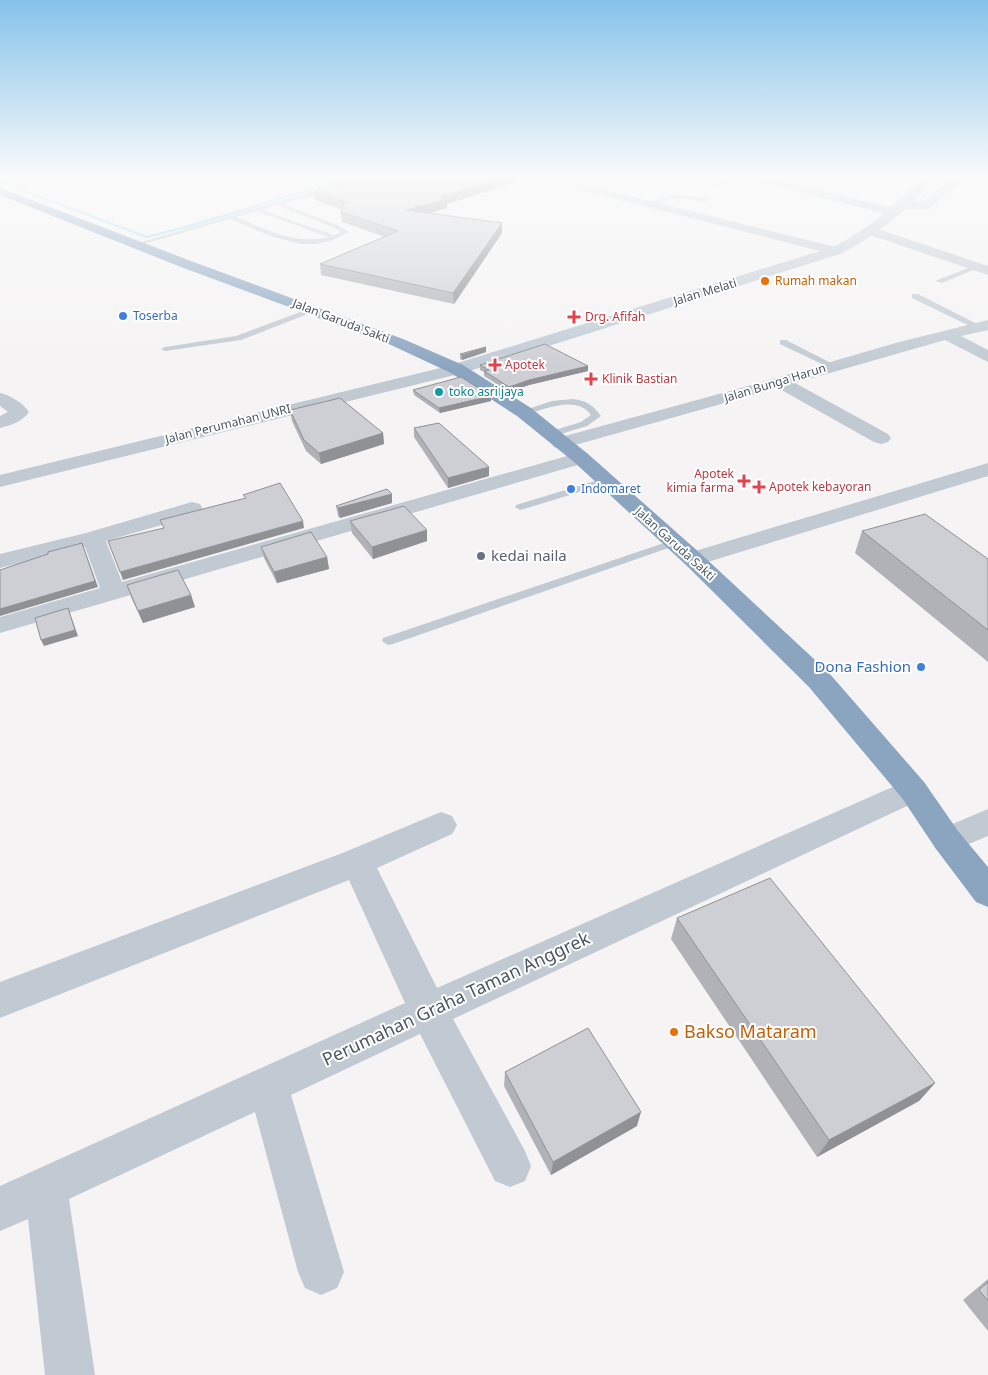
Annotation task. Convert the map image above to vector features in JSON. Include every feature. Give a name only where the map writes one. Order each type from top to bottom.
[{"type":"highway","name":"Jalan Garuda Sakti","points":[[128,240],[194,267],[397,342],[457,369],[524,412],[581,458],[673,543],[693,559],[819,680],[880,748],[913,790],[947,840],[988,892]]},
{"type":"main road","name":"Jalan Melati","points":[[457,369],[835,251],[855,240]]},
{"type":"street","points":[[792,240],[835,251]]},
{"type":"street","points":[[899,240],[982,269]]},
{"type":"street","name":"Jalan Bunga Harun","points":[[556,438],[780,382],[945,334],[983,325]]},
{"type":"street","points":[[945,334],[988,357]]},
{"type":"street","name":"Jalan Perumahan UNRI","points":[[0,481],[457,369]]},
{"type":"street","points":[[780,382],[881,438]]},
{"type":"street","points":[[0,398],[20,412],[14,417],[0,422]]},
{"type":"street","points":[[0,625],[581,458]]},
{"type":"street","points":[[693,559],[988,469]]},
{"type":"street","points":[[0,561],[93,538],[192,509]]},
{"type":"street","points":[[93,538],[114,593]]},
{"type":"street","name":"Perumahan Graha Taman Anggrek","points":[[0,1210],[428,1010],[913,790]]},
{"type":"street","points":[[947,840],[988,822]]},
{"type":"street","points":[[0,1000],[357,862],[441,826]]},
{"type":"street","points":[[357,862],[428,1010],[510,1166]]},
{"type":"street","points":[[268,1086],[321,1272]]},
{"type":"street","points":[[46,1188],[70,1375]]},
{"type":"lane","points":[[138,244],[151,240]]},
{"type":"lane","points":[[288,240],[295,243],[310,243],[321,240]]},
{"type":"lane","points":[[939,281],[982,269]]},
{"type":"lane","points":[[915,296],[983,325]]},
{"type":"lane","points":[[165,349],[238,338],[314,310]]},
{"type":"lane","points":[[783,342],[833,366]]},
{"type":"lane","points":[[524,412],[569,401],[583,404],[595,412],[596,416],[590,421],[556,438]]},
{"type":"lane","points":[[520,507],[605,481]]},
{"type":"lane","points":[[388,640],[673,543]]},
{"type":"building","points":[[376,240],[490,240],[453,293],[320,264]]},
{"type":"building","points":[[545,344],[588,366],[529,380],[509,387],[484,371],[489,370],[480,365]]},
{"type":"building","points":[[486,347],[462,355],[460,354]]},
{"type":"building","points":[[461,377],[491,396],[439,408],[413,390]]},
{"type":"building","points":[[340,398],[383,433],[319,453],[304,440],[290,410]]},
{"type":"building","points":[[439,423],[489,467],[448,478],[414,428]]},
{"type":"building","points":[[280,483],[303,521],[120,572],[108,541],[164,528],[160,520],[246,498],[243,495]]},
{"type":"building","points":[[387,489],[392,494],[338,508],[336,506]]},
{"type":"building","points":[[404,506],[427,530],[372,547],[350,521]]},
{"type":"building","points":[[925,514],[988,559],[988,630],[862,531]]},
{"type":"building","points":[[311,532],[327,557],[274,572],[261,547]]},
{"type":"building","points":[[82,543],[95,581],[0,609],[0,570],[48,554],[48,552]]},
{"type":"building","points":[[178,570],[191,595],[138,611],[127,585]]},
{"type":"building","points":[[68,608],[75,630],[41,640],[35,618]]},
{"type":"building","points":[[770,878],[935,1083],[829,1140],[677,918]]},
{"type":"building","points":[[588,1028],[641,1112],[553,1162],[505,1072]]},
{"type":"building","points":[[988,1282],[988,1301],[979,1290]]},
{"type":"place","name":"Rumah makan","points":[[765,281]]},
{"type":"place","name":"Toserba","points":[[123,316]]},
{"type":"place","name":"Drg. Afifah","points":[[574,317]]},
{"type":"place","name":"Apotek","points":[[495,365]]},
{"type":"place","name":"Klinik Bastian","points":[[591,379]]},
{"type":"place","name":"toko asri jaya","points":[[439,392]]},
{"type":"place","name":"Apotek kimia farma","points":[[744,481]]},
{"type":"place","name":"Apotek kebayoran","points":[[759,487]]},
{"type":"place","name":"Indomaret","points":[[571,489]]},
{"type":"place","name":"kedai naila","points":[[481,556]]},
{"type":"place","name":"Dona Fashion","points":[[921,667]]},
{"type":"place","name":"Bakso Mataram","points":[[674,1032]]}]
